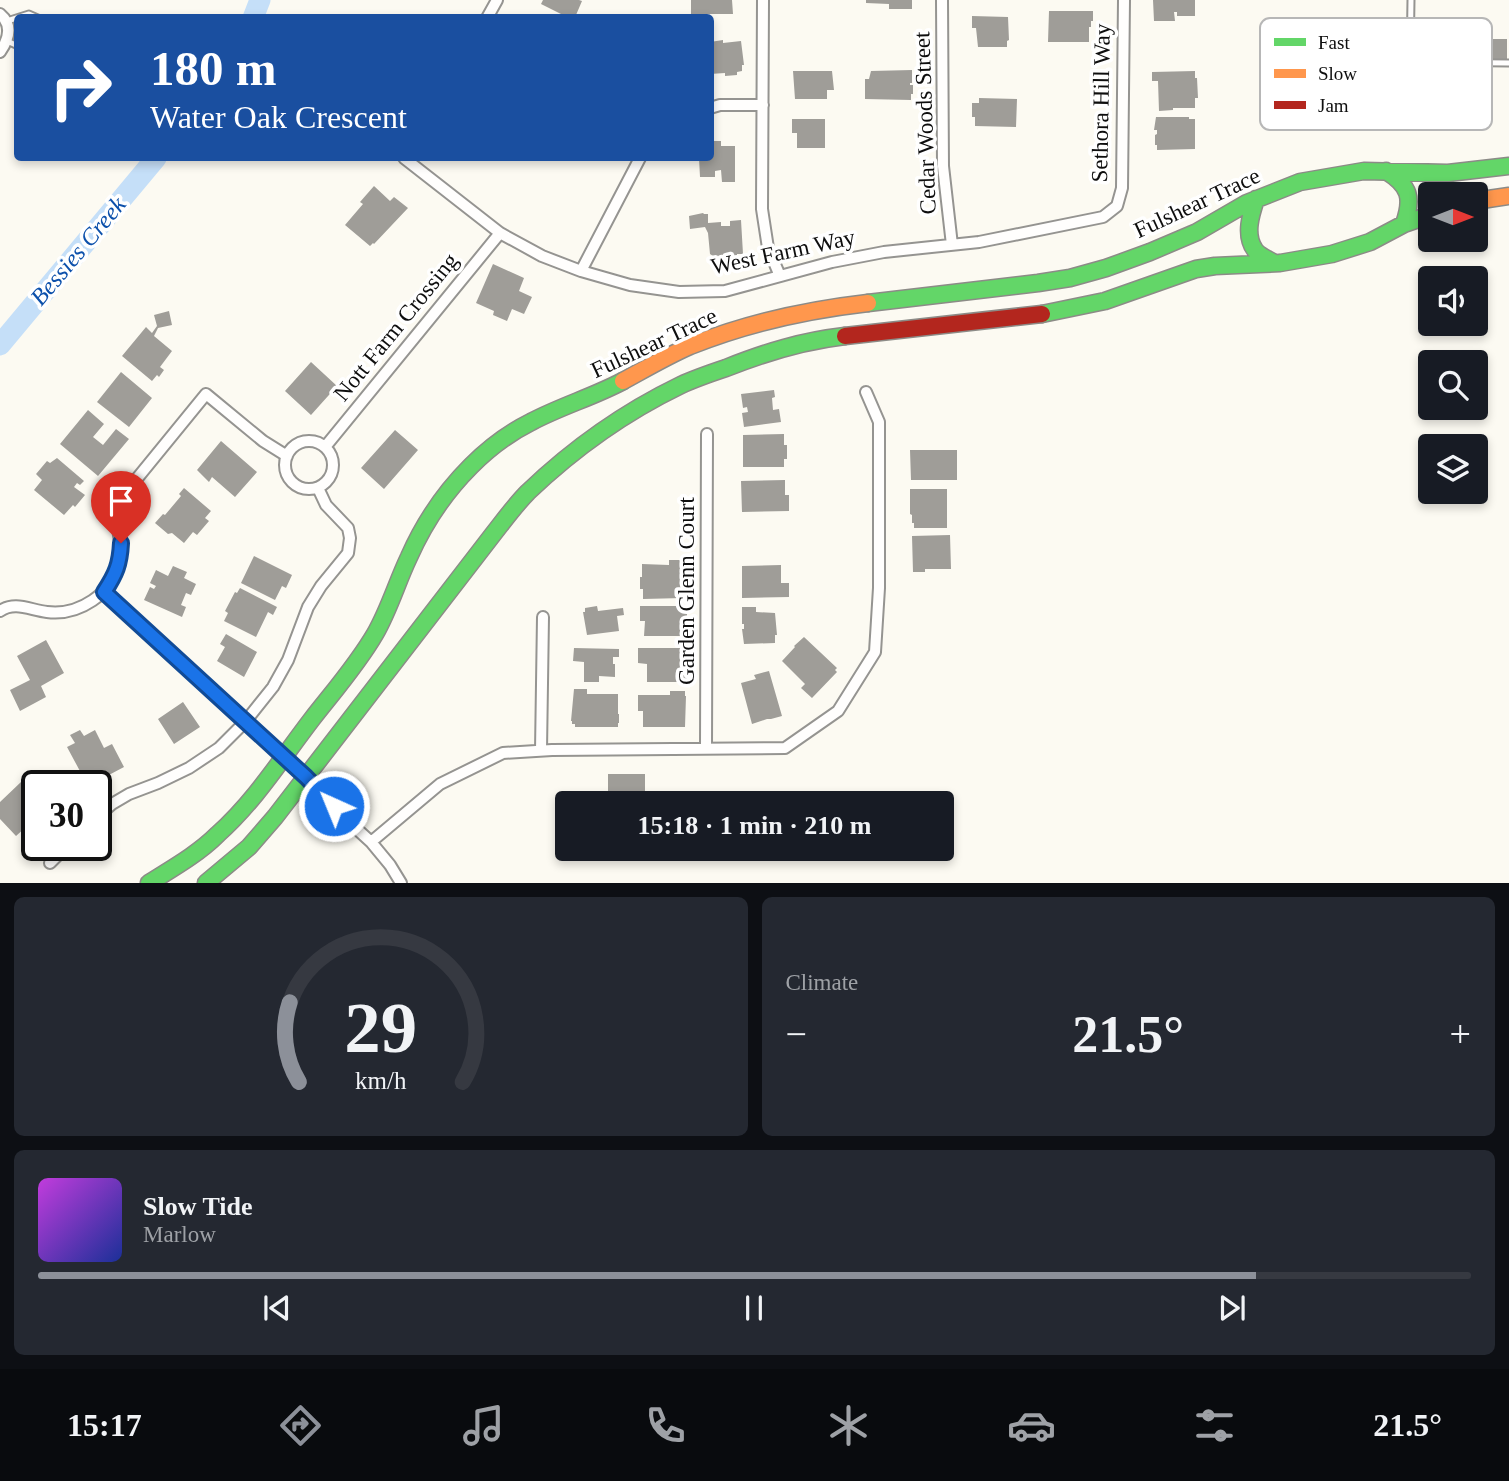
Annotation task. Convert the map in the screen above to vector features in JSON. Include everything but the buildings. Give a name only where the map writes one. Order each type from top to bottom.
[{"type":"street","points":[[764,0],[762,209],[768,248],[780,276]]},
{"type":"street","name":"Cedar Woods Street","points":[[942,0],[943,166],[952,245]]},
{"type":"street","name":"Sethora Hill Way","points":[[1116,206],[1122,188],[1124,0]]},
{"type":"street","points":[[0,52],[8,30]]},
{"type":"street","points":[[714,107],[763,105]]},
{"type":"street","name":"West Farm Way","points":[[408,161],[500,233],[542,256],[630,285],[679,292],[725,291],[832,262],[884,252],[979,242],[1103,217],[1116,206]]},
{"type":"street","points":[[581,271],[638,161]]},
{"type":"street","name":"Fulshear Trace","points":[[149,883],[200,849],[225,828],[252,797],[373,636],[394,596],[427,520],[482,456],[530,423],[606,391],[670,355],[712,337],[798,313],[1070,278],[1117,264],[1197,232],[1256,199],[1300,183],[1343,173],[1385,170],[1448,173],[1509,166]]},
{"type":"street","points":[[1385,170],[1405,185],[1410,210],[1405,223]]},
{"type":"street","points":[[1488,199],[1509,196]]},
{"type":"street","points":[[1256,199],[1248,219],[1249,236],[1256,252],[1274,263]]},
{"type":"street","points":[[206,883],[249,847],[275,817],[526,494],[583,445],[652,400],[682,384],[759,354],[802,343],[1077,308],[1137,291],[1196,269],[1215,265],[1304,260],[1332,254],[1370,242],[1418,219]]},
{"type":"street","name":"Nott Farm Crossing","points":[[325,447],[500,233]]},
{"type":"street","points":[[749,326],[759,354]]},
{"type":"street","points":[[370,842],[440,784],[503,753],[547,750],[785,748],[838,711],[875,652],[879,422],[866,392]]},
{"type":"street","points":[[0,611],[14,605],[49,612],[67,612],[89,603],[104,592],[120,562],[121,543],[115,515],[117,503],[206,394],[263,441],[287,456]]},
{"type":"street","name":"Garden Glenn Court","points":[[706,748],[707,434]]},
{"type":"street","points":[[305,441],[325,447],[332,458],[333,466],[325,483],[318,488],[309,489],[293,484],[286,474],[285,466],[293,447],[305,441]]},
{"type":"street","points":[[112,804],[189,768],[219,748],[245,722],[273,687],[288,660],[309,607],[321,586],[348,553],[348,528],[327,505],[318,488]]},
{"type":"street","points":[[104,592],[306,777],[370,842],[401,883]]},
{"type":"street","points":[[543,617],[547,750]]},
{"type":"lane","points":[[1410,18],[1411,0]]},
{"type":"waterway","name":"Bessies Creek","points":[[255,14],[260,0]]},
{"type":"waterway","name":"Bessies Creek","points":[[0,345],[153,161]]},
{"type":"traffic: fast","points":[[868,303],[1038,283],[1106,268],[1197,232],[1247,203],[1300,182],[1364,171],[1448,173],[1509,166]]},
{"type":"traffic: fast","points":[[1386,171],[1400,182],[1407,193],[1409,200],[1404,224]]},
{"type":"traffic: fast","points":[[1256,199],[1252,211],[1250,238],[1257,252],[1274,263]]},
{"type":"traffic: fast","points":[[1042,314],[1105,301],[1196,269],[1280,263],[1332,254],[1370,242],[1418,219]]},
{"type":"traffic: fast","points":[[206,883],[249,847],[275,817],[506,517],[545,476],[581,446],[620,419],[681,385],[770,352],[845,336]]},
{"type":"traffic: fast","points":[[149,883],[210,841],[244,808],[268,779],[368,645],[385,615],[421,532],[461,476],[485,453],[515,431],[542,416],[623,381]]},
{"type":"traffic: slow","points":[[1488,199],[1509,196]]},
{"type":"traffic: slow","points":[[623,381],[681,350],[733,331],[822,309],[868,303]]},
{"type":"traffic: jam","points":[[845,336],[1042,314]]},
{"type":"route","points":[[121,543],[120,562],[104,592],[306,777],[334,806]]}]
